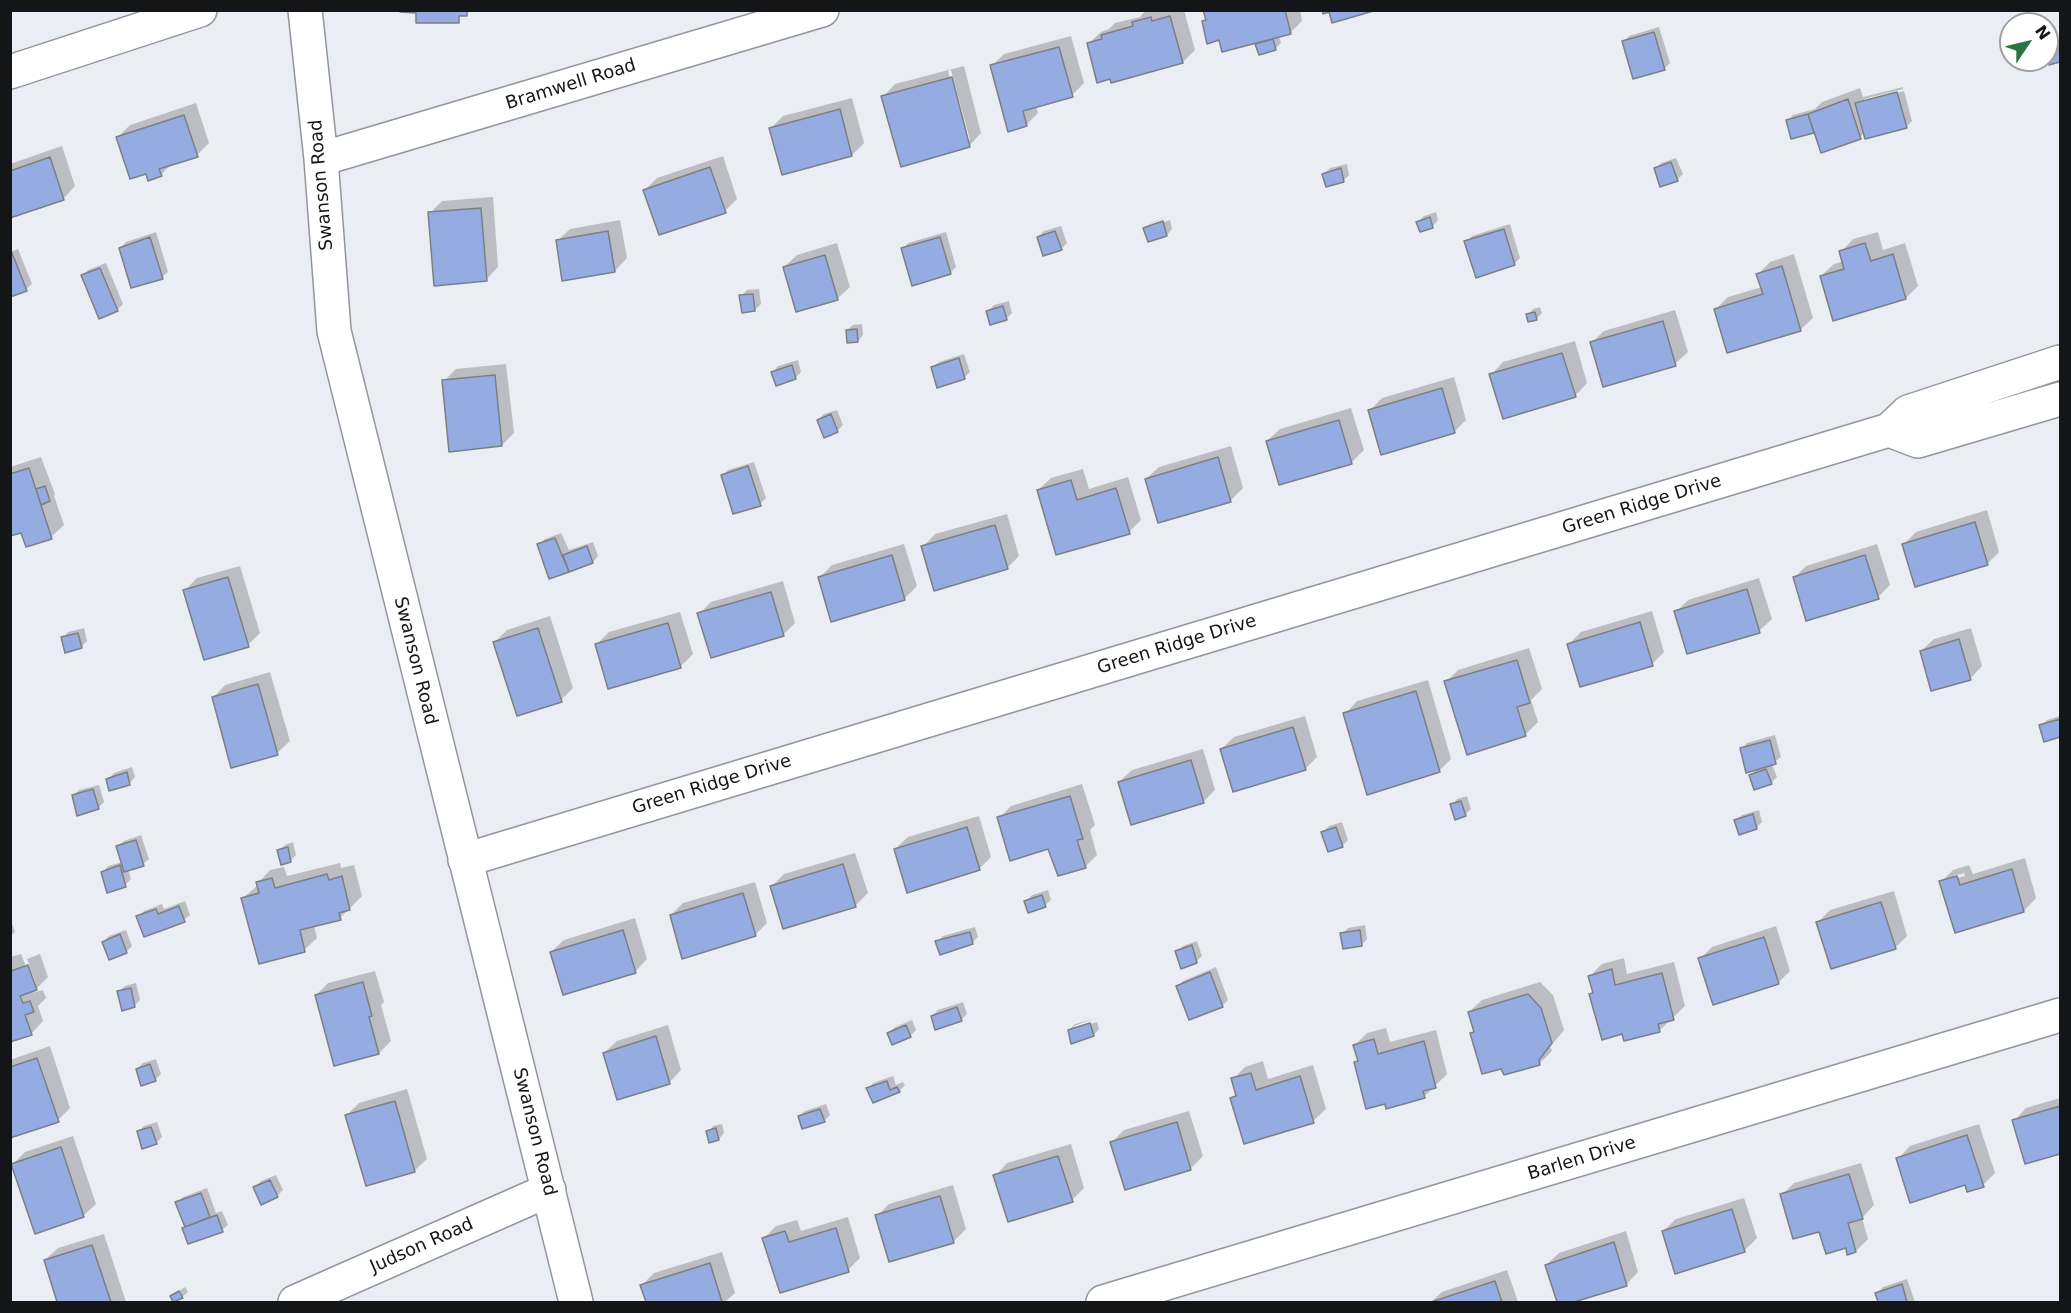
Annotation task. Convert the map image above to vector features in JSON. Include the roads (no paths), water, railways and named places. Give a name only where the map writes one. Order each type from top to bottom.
[{"type":"street","points":[[10,72],[200,10]]},
{"type":"street","name":"Swanson Road","points":[[305,10],[321,159],[334,331],[576,1302]]},
{"type":"street","name":"Bramwell Road","points":[[321,159],[822,10]]},
{"type":"street","name":"Green Ridge Drive","points":[[465,860],[1889,430],[1908,412],[2061,362]]},
{"type":"street","points":[[1889,430],[1918,441],[2061,399]]},
{"type":"street","name":"Barlen Drive","points":[[1104,1302],[2061,1015]]},
{"type":"street","name":"Judson Road","points":[[295,1302],[549,1190]]}]
